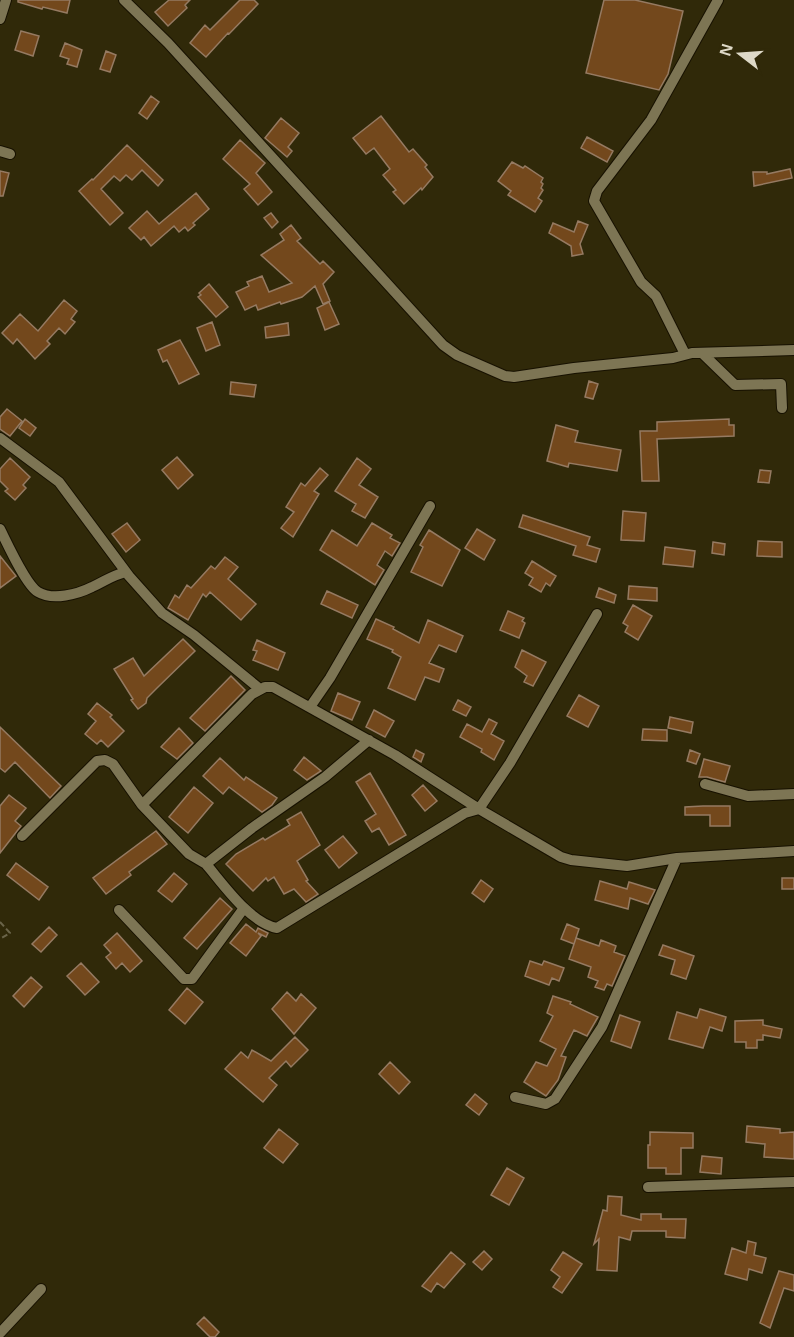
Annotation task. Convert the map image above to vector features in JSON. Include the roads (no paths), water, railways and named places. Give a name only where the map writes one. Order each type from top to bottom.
[{"type":"street","points":[[0,19],[6,0]]},
{"type":"street","points":[[124,0],[145,19],[450,352],[506,376],[514,377],[574,368],[673,358],[685,354],[794,350]]},
{"type":"street","points":[[685,354],[656,297],[640,282],[616,237],[596,207],[594,196],[651,120],[718,0]]},
{"type":"street","points":[[702,353],[735,385],[781,384],[782,408]]},
{"type":"street","points":[[0,438],[59,482],[126,572],[162,613],[194,635],[260,689]]},
{"type":"street","points":[[310,707],[330,678],[430,506]]},
{"type":"street","points":[[0,529],[24,574],[37,592],[52,597],[75,594],[93,587],[110,576],[126,572]]},
{"type":"street","points":[[22,836],[100,760],[113,764],[142,805],[189,854],[206,864],[244,908],[267,926],[277,928],[465,813],[479,809],[510,763],[597,614]]},
{"type":"street","points":[[142,805],[252,694],[260,689],[273,687],[396,755],[479,809],[561,857],[627,866],[677,858],[794,851]]},
{"type":"street","points":[[206,864],[324,777],[369,740]]},
{"type":"street","points":[[705,784],[748,796],[794,794]]},
{"type":"street","points":[[515,1097],[546,1104],[555,1099],[602,1027],[677,858]]},
{"type":"street","points":[[119,910],[184,979],[192,979],[244,908]]},
{"type":"street","points":[[648,1186],[794,1182]]},
{"type":"street","points":[[0,1333],[41,1289]]}]
